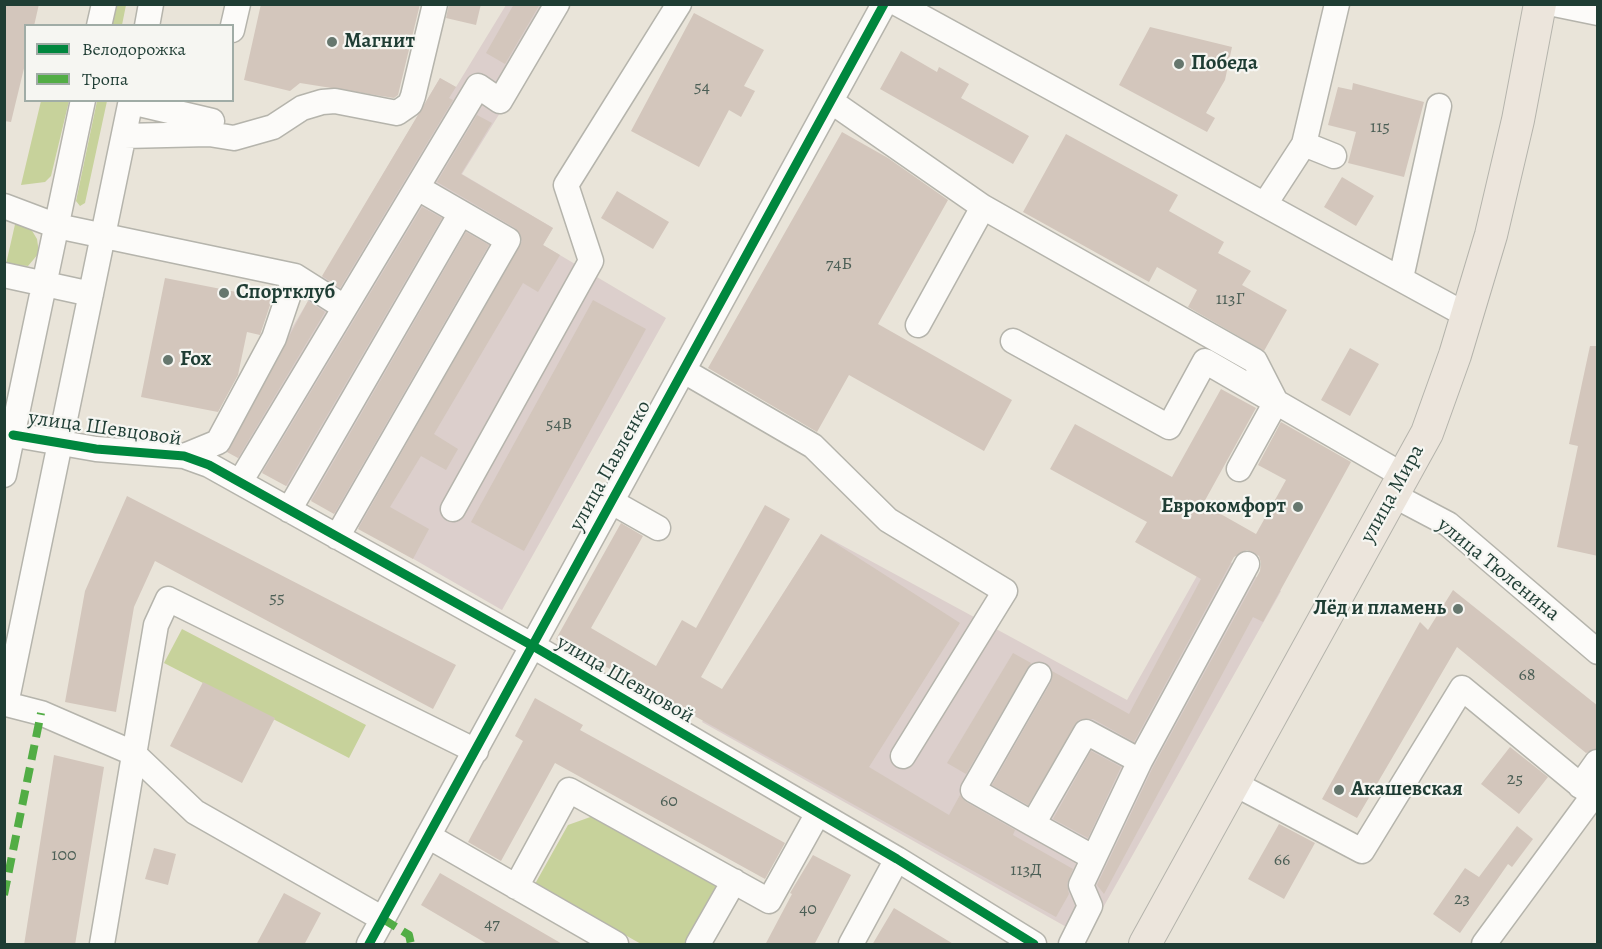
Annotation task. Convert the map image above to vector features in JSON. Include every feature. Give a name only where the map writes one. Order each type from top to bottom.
[{"type":"main road","name":"улица Мира","points":[[1145,945],[1427,433],[1468,316],[1500,201],[1540,4]]},
{"type":"street","points":[[99,24],[104,4]]},
{"type":"street","points":[[147,24],[151,4]]},
{"type":"street","points":[[233,24],[238,4]]},
{"type":"street","points":[[136,102],[212,118],[234,138],[253,135],[273,127],[302,108],[322,102],[335,102],[389,114],[405,110],[413,96],[435,4]]},
{"type":"street","points":[[240,482],[478,87],[500,101],[558,4]]},
{"type":"street","points":[[453,509],[591,261],[566,185],[679,4]]},
{"type":"street","name":"улица Павленко","points":[[369,945],[884,4]]},
{"type":"street","points":[[898,4],[1468,316]]},
{"type":"street","points":[[1265,204],[1304,144],[1337,4]]},
{"type":"street","points":[[1554,4],[1598,13]]},
{"type":"street","points":[[4,475],[9,434],[45,284],[83,102]]},
{"type":"street","points":[[131,102],[6,704],[41,713],[133,753],[195,812],[383,919]]},
{"type":"street","points":[[832,102],[983,207],[1255,360],[1276,402],[1239,469]]},
{"type":"street","points":[[1401,278],[1439,106]]},
{"type":"street","points":[[124,136],[212,118]]},
{"type":"street","points":[[1304,144],[1334,156]]},
{"type":"street","points":[[337,537],[508,240],[418,188]]},
{"type":"street","points":[[4,206],[57,226],[295,276],[344,307]]},
{"type":"street","points":[[918,325],[983,207]]},
{"type":"street","points":[[289,510],[461,213]]},
{"type":"street","points":[[4,275],[91,294]]},
{"type":"street","points":[[184,456],[218,442],[274,338],[295,276]]},
{"type":"street","name":"улица Тюленина","points":[[1013,341],[1169,427],[1204,361],[1276,402],[1398,486],[1448,524],[1598,652]]},
{"type":"street","points":[[684,371],[813,446],[888,520],[1005,591],[903,756]]},
{"type":"street","name":"улица Шевцовой","points":[[9,434],[61,444],[184,456],[209,465],[533,646],[897,859],[1034,945]]},
{"type":"street","points":[[612,502],[658,528]]},
{"type":"street","points":[[1071,945],[1090,906],[1081,885],[1140,761],[1247,564]]},
{"type":"street","points":[[102,945],[156,625],[168,598],[476,751]]},
{"type":"street","points":[[1039,675],[973,790],[1094,858]]},
{"type":"street","points":[[1235,784],[1362,850],[1462,688],[1590,794]]},
{"type":"street","points":[[1033,824],[1086,732],[1140,761]]},
{"type":"street","points":[[1485,945],[1590,794],[1597,762]]},
{"type":"street","points":[[516,887],[569,790],[770,901],[818,813]]},
{"type":"street","points":[[428,836],[616,945]]},
{"type":"street","points":[[851,945],[897,859]]},
{"type":"street","points":[[698,945],[734,881]]},
{"type":"shaded area","points":[[506,5],[567,5],[462,174],[553,228],[543,245],[666,318],[502,610],[221,448],[440,78],[456,87]]},
{"type":"shaded area","points":[[821,534],[1127,700],[1211,551],[1281,591],[1086,938],[702,722]]},
{"type":"green space","points":[[117,4],[126,5],[122,24],[112,24]]},
{"type":"green space","points":[[41,102],[69,102],[51,176],[45,182],[21,185]]},
{"type":"green space","points":[[97,102],[107,102],[85,203],[80,206],[76,201]]},
{"type":"green space","points":[[16,220],[31,229],[37,239],[39,253],[28,266],[6,264]]},
{"type":"green space","points":[[182,629],[366,725],[349,758],[164,663]]},
{"type":"green space","points":[[596,815],[721,886],[688,944],[641,944],[535,884],[568,825]]},
{"type":"building","points":[[4,4],[39,4],[34,24],[24,24],[24,68],[11,122],[4,121]]},
{"type":"building","name":"Магнит","points":[[261,4],[420,4],[398,95],[394,98],[300,83],[290,91],[244,80]]},
{"type":"building","points":[[449,4],[481,4],[476,25],[446,18]]},
{"type":"building","points":[[514,4],[540,4],[505,64],[486,53]]},
{"type":"building","points":[[694,13],[764,50],[744,86],[755,91],[741,117],[729,110],[699,167],[631,131]]},
{"type":"building","name":"Победа","points":[[1150,27],[1232,47],[1225,80],[1206,113],[1215,118],[1207,132],[1119,85]]},
{"type":"building","points":[[901,51],[937,72],[939,67],[969,84],[961,98],[1029,136],[1013,164],[880,89]]},
{"type":"building","points":[[440,78],[456,87],[449,98],[453,100],[340,288],[322,276]]},
{"type":"building","points":[[1353,83],[1424,102],[1404,177],[1348,163],[1356,132],[1328,125],[1338,87],[1352,90]]},
{"type":"building","points":[[477,115],[492,123],[461,174],[553,228],[543,245],[560,255],[538,292],[523,283],[434,434],[458,449],[446,470],[421,456],[390,507],[429,529],[413,559],[358,529],[522,241],[515,228],[437,182]]},
{"type":"building","points":[[842,132],[888,158],[948,200],[878,324],[1012,400],[984,451],[849,375],[817,432],[708,368]]},
{"type":"building","points":[[1066,134],[1178,195],[1169,211],[1224,242],[1218,253],[1251,271],[1242,285],[1287,310],[1264,351],[1188,307],[1197,290],[1157,267],[1149,282],[1023,212]]},
{"type":"building","points":[[1342,177],[1374,196],[1356,226],[1324,207]]},
{"type":"building","points":[[617,191],[669,222],[653,249],[601,218]]},
{"type":"building","points":[[422,207],[442,218],[286,486],[262,473]]},
{"type":"building","points":[[466,232],[489,245],[334,514],[311,501]]},
{"type":"building","points":[[165,278],[272,299],[260,335],[247,332],[238,375],[218,412],[141,397]]},
{"type":"building","points":[[593,300],[646,329],[524,551],[471,522]]},
{"type":"building","points":[[308,301],[325,312],[238,458],[227,452]]},
{"type":"building","points":[[1590,346],[1598,346],[1598,556],[1557,547],[1578,446],[1569,444]]},
{"type":"building","points":[[1350,348],[1379,364],[1350,416],[1321,400]]},
{"type":"building","points":[[1221,389],[1256,408],[1203,504],[1256,534],[1286,480],[1258,465],[1281,422],[1351,462],[1263,622],[1253,617],[1104,894],[1097,885],[1153,767],[1260,571],[1261,563],[1259,556],[1247,550],[1234,557],[1134,742],[1093,719],[1079,720],[1028,805],[992,785],[1051,682],[1052,671],[1129,714],[1201,579],[1135,542],[1147,522],[1050,469],[1075,424],[1172,477]]},
{"type":"building","points":[[127,496],[456,665],[433,709],[155,561],[134,607],[116,712],[65,702],[85,591]]},
{"type":"building","points":[[765,505],[790,519],[701,677],[722,689],[821,534],[960,623],[869,767],[949,815],[960,795],[966,802],[1015,830],[1013,835],[1073,869],[1067,884],[1069,894],[1056,917],[556,639],[621,523],[643,536],[591,628],[656,666],[682,620],[696,628]]},
{"type":"building","points":[[1453,590],[1598,706],[1598,748],[1586,753],[1457,647],[1357,818],[1322,799],[1420,622],[1428,630]]},
{"type":"building","points":[[1013,653],[1031,663],[966,774],[947,763]]},
{"type":"building","points":[[203,682],[275,718],[242,783],[170,746]]},
{"type":"building","points":[[535,698],[583,725],[580,730],[785,843],[765,879],[555,763],[501,861],[468,842],[523,741],[515,736]]},
{"type":"building","points":[[1510,747],[1548,777],[1519,814],[1481,784]]},
{"type":"building","points":[[1091,751],[1121,767],[1088,838],[1053,819]]},
{"type":"building","points":[[54,755],[104,767],[75,945],[24,945]]},
{"type":"building","points":[[1279,824],[1315,843],[1284,899],[1248,879]]},
{"type":"building","points":[[1517,826],[1533,839],[1512,867],[1508,864],[1460,933],[1433,914],[1465,868],[1479,877]]},
{"type":"building","points":[[154,848],[176,854],[168,885],[145,879]]},
{"type":"building","points":[[813,855],[851,875],[814,945],[765,945],[792,894],[790,893]]},
{"type":"building","points":[[440,873],[564,945],[489,945],[421,905]]},
{"type":"building","points":[[284,893],[321,913],[304,945],[256,945]]},
{"type":"building","points":[[894,908],[955,945],[872,945]]},
{"type":"marked path","points":[[4,895],[41,713]]},
{"type":"marked path","points":[[383,919],[409,935],[411,944]]},
{"type":"cycle path","points":[[369,944],[884,4]]},
{"type":"cycle path","points":[[13,435],[96,449],[184,456],[209,465],[533,646],[897,859],[1034,944]]},
{"type":"place","name":"Магнит","points":[[332,42]]},
{"type":"place","name":"Победа","points":[[1179,64]]},
{"type":"place","name":"Спортклуб","points":[[224,293]]},
{"type":"place","name":"Fox","points":[[168,360]]},
{"type":"place","name":"Еврокомфорт","points":[[1298,507]]},
{"type":"place","name":"Лёд и пламень","points":[[1458,609]]},
{"type":"place","name":"Акашевская","points":[[1339,790]]}]
